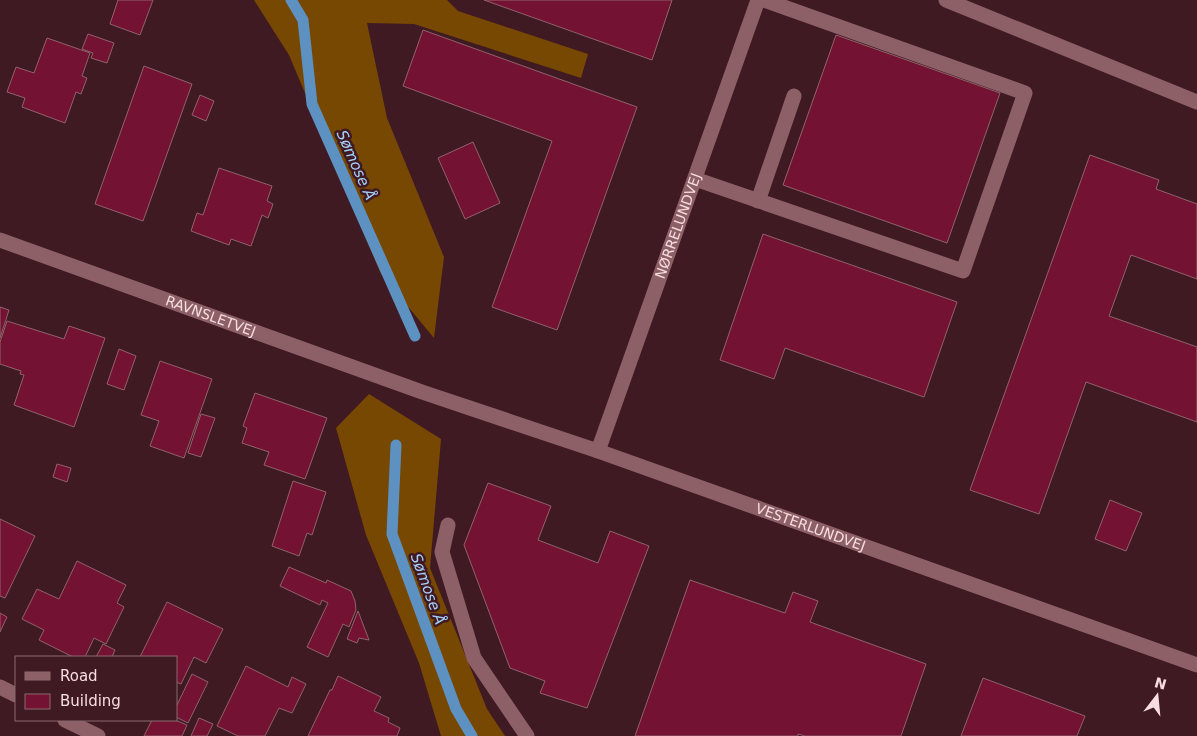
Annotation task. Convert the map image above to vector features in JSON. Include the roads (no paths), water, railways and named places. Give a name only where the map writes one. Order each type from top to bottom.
[{"type":"street","name":"NØRRELUNDVEJ","points":[[598,451],[758,0]]},
{"type":"street","points":[[695,178],[963,271],[1025,93],[764,0]]},
{"type":"street","points":[[946,0],[1197,102]]},
{"type":"street","points":[[758,200],[794,96]]},
{"type":"street","name":"RAVNSLETVEJ","points":[[0,240],[422,392]]},
{"type":"street","name":"VESTERLUNDVEJ","points":[[422,392],[598,451],[1197,665]]},
{"type":"street","points":[[448,525],[442,552],[474,658],[527,736]]},
{"type":"street","points":[[0,687],[15,694]]},
{"type":"street","points":[[67,721],[98,736]]},
{"type":"waterway","name":"Sømose Å","points":[[291,0],[303,20],[312,104],[415,336]]},
{"type":"waterway","name":"Sømose Å","points":[[396,445],[392,534],[456,709],[472,736]]}]
